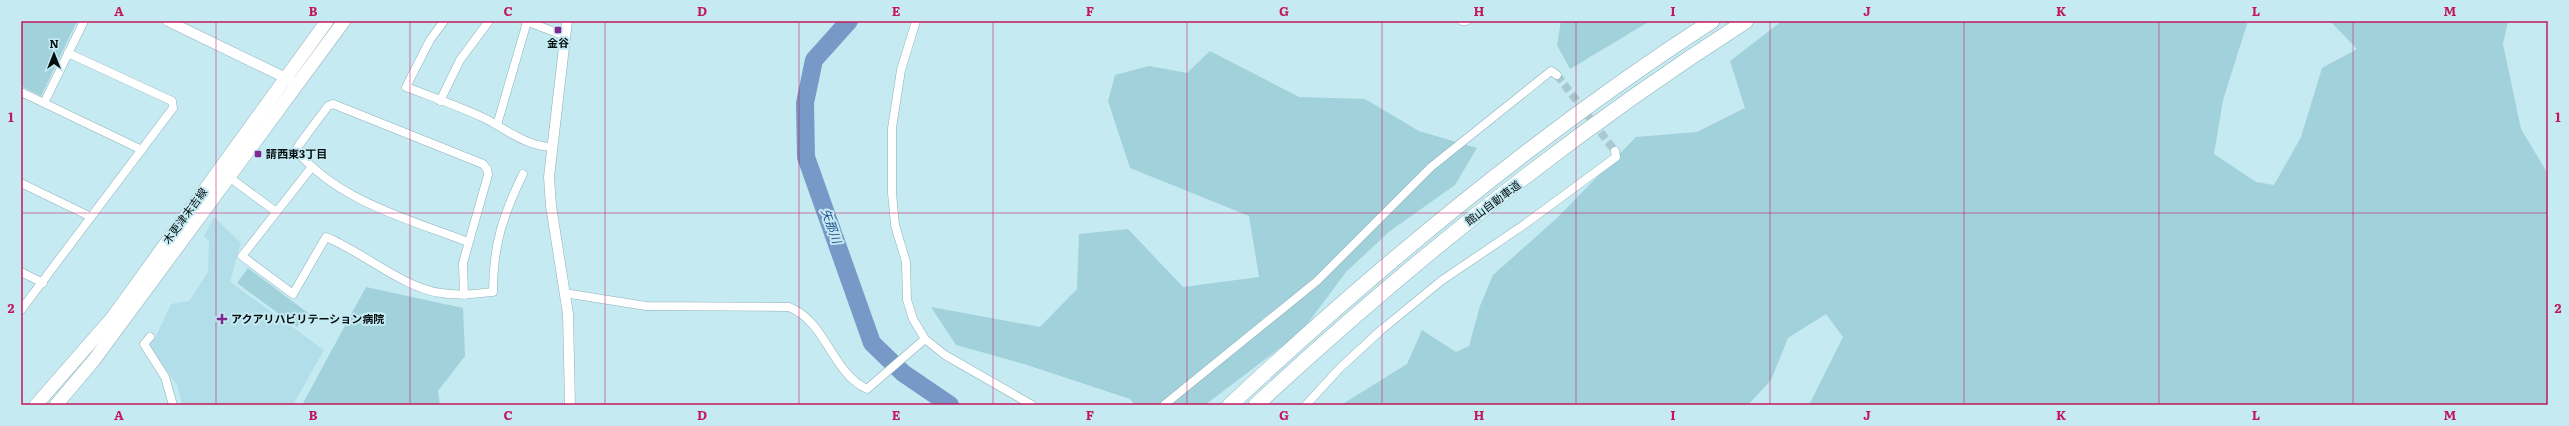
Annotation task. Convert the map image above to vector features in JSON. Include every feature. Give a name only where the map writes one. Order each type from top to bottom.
[{"type":"highway","name":"館山自動車道","points":[[1230,405],[1307,333],[1434,225],[1619,85],[1712,21]]},
{"type":"highway","name":"館山自動車道","points":[[1256,405],[1331,336],[1446,239],[1635,96],[1746,21]]},
{"type":"main road","name":"木更津末吉線","points":[[56,405],[94,360],[229,176],[291,81],[327,21]]},
{"type":"main road","name":"木更津末吉線","points":[[36,405],[112,318],[291,81],[344,21]]},
{"type":"street","points":[[44,103],[84,21]]},
{"type":"street","points":[[168,21],[291,81]]},
{"type":"street","points":[[444,21],[430,40],[406,87],[496,125],[530,144],[551,147]]},
{"type":"street","points":[[440,101],[460,60],[489,21]]},
{"type":"street","points":[[496,125],[527,21],[565,36]]},
{"type":"street","points":[[567,21],[551,147],[550,192],[568,314],[570,405]]},
{"type":"street","points":[[916,21],[901,70],[893,113],[892,193],[895,225],[906,262],[907,300],[913,319],[925,339],[945,355],[1032,405]]},
{"type":"street","points":[[21,310],[43,283],[173,108],[172,101],[68,53]]},
{"type":"street","points":[[1164,405],[1317,280],[1372,228],[1405,191],[1476,128],[1551,70],[1557,75]]},
{"type":"street","points":[[21,92],[142,150]]},
{"type":"street","points":[[464,295],[463,263],[488,175],[487,169],[483,164],[333,104],[328,106],[296,150],[311,168],[352,196],[468,242]]},
{"type":"street","points":[[1306,405],[1339,369],[1380,331],[1441,281],[1525,224],[1616,157],[1615,151]]},
{"type":"street","points":[[311,168],[275,211],[242,256],[293,294],[326,237],[348,247],[403,280],[440,293],[464,295],[493,292],[493,260],[505,210],[523,174]]},
{"type":"street","points":[[229,176],[275,211]]},
{"type":"street","points":[[21,183],[91,217]]},
{"type":"street","points":[[21,272],[43,283]]},
{"type":"street","points":[[564,293],[646,306],[789,307],[808,320],[852,381],[867,389],[925,339]]},
{"type":"street","points":[[150,337],[144,344],[165,378],[173,405]]},
{"type":"shaded area","points":[[21,21],[77,21],[41,96],[21,86]]},
{"type":"shaded area","points":[[1561,21],[1650,21],[1570,69],[1557,45]]},
{"type":"shaded area","points":[[1782,21],[2248,21],[2223,100],[2214,154],[2256,182],[2274,185],[2301,137],[2322,68],[2357,49],[2330,21],[2508,21],[2503,44],[2521,129],[2548,174],[2548,405],[1809,405],[1843,337],[1826,314],[1788,338],[1771,380],[1748,405],[1341,405],[1407,364],[1422,330],[1456,352],[1469,346],[1480,306],[1493,275],[1557,218],[1636,137],[1697,132],[1745,108],[1730,61]]},
{"type":"shaded area","points":[[1210,51],[1299,97],[1365,99],[1419,131],[1477,148],[1455,185],[1390,231],[1346,272],[1302,331],[1205,405],[1135,405],[1130,399],[1024,364],[956,345],[931,307],[1040,327],[1077,289],[1079,234],[1128,229],[1183,287],[1259,277],[1249,216],[1130,168],[1108,101],[1115,75],[1149,66],[1187,73]]},
{"type":"shaded area","name":"アクアリハビリテーション病院","points":[[214,217],[241,243],[230,282],[324,350],[293,405],[182,405],[177,385],[149,346],[157,334],[171,304],[189,301],[208,272],[209,242],[204,236]]},
{"type":"shaded area","points":[[248,268],[308,313],[297,327],[237,283]]},
{"type":"shaded area","points":[[366,287],[463,308],[465,356],[438,391],[440,405],[302,405]]},
{"type":"waterway","name":"矢那川","points":[[849,21],[814,60],[805,103],[806,157],[872,343],[903,373],[950,405]]},
{"type":"tunnel","points":[[1557,75],[1615,151]]},
{"type":"place","name":"金谷","points":[[558,30]]},
{"type":"place","name":"請西東3丁目","points":[[258,154]]},
{"type":"place","name":"アクアリハビリテーション病院","points":[[222,319]]}]
